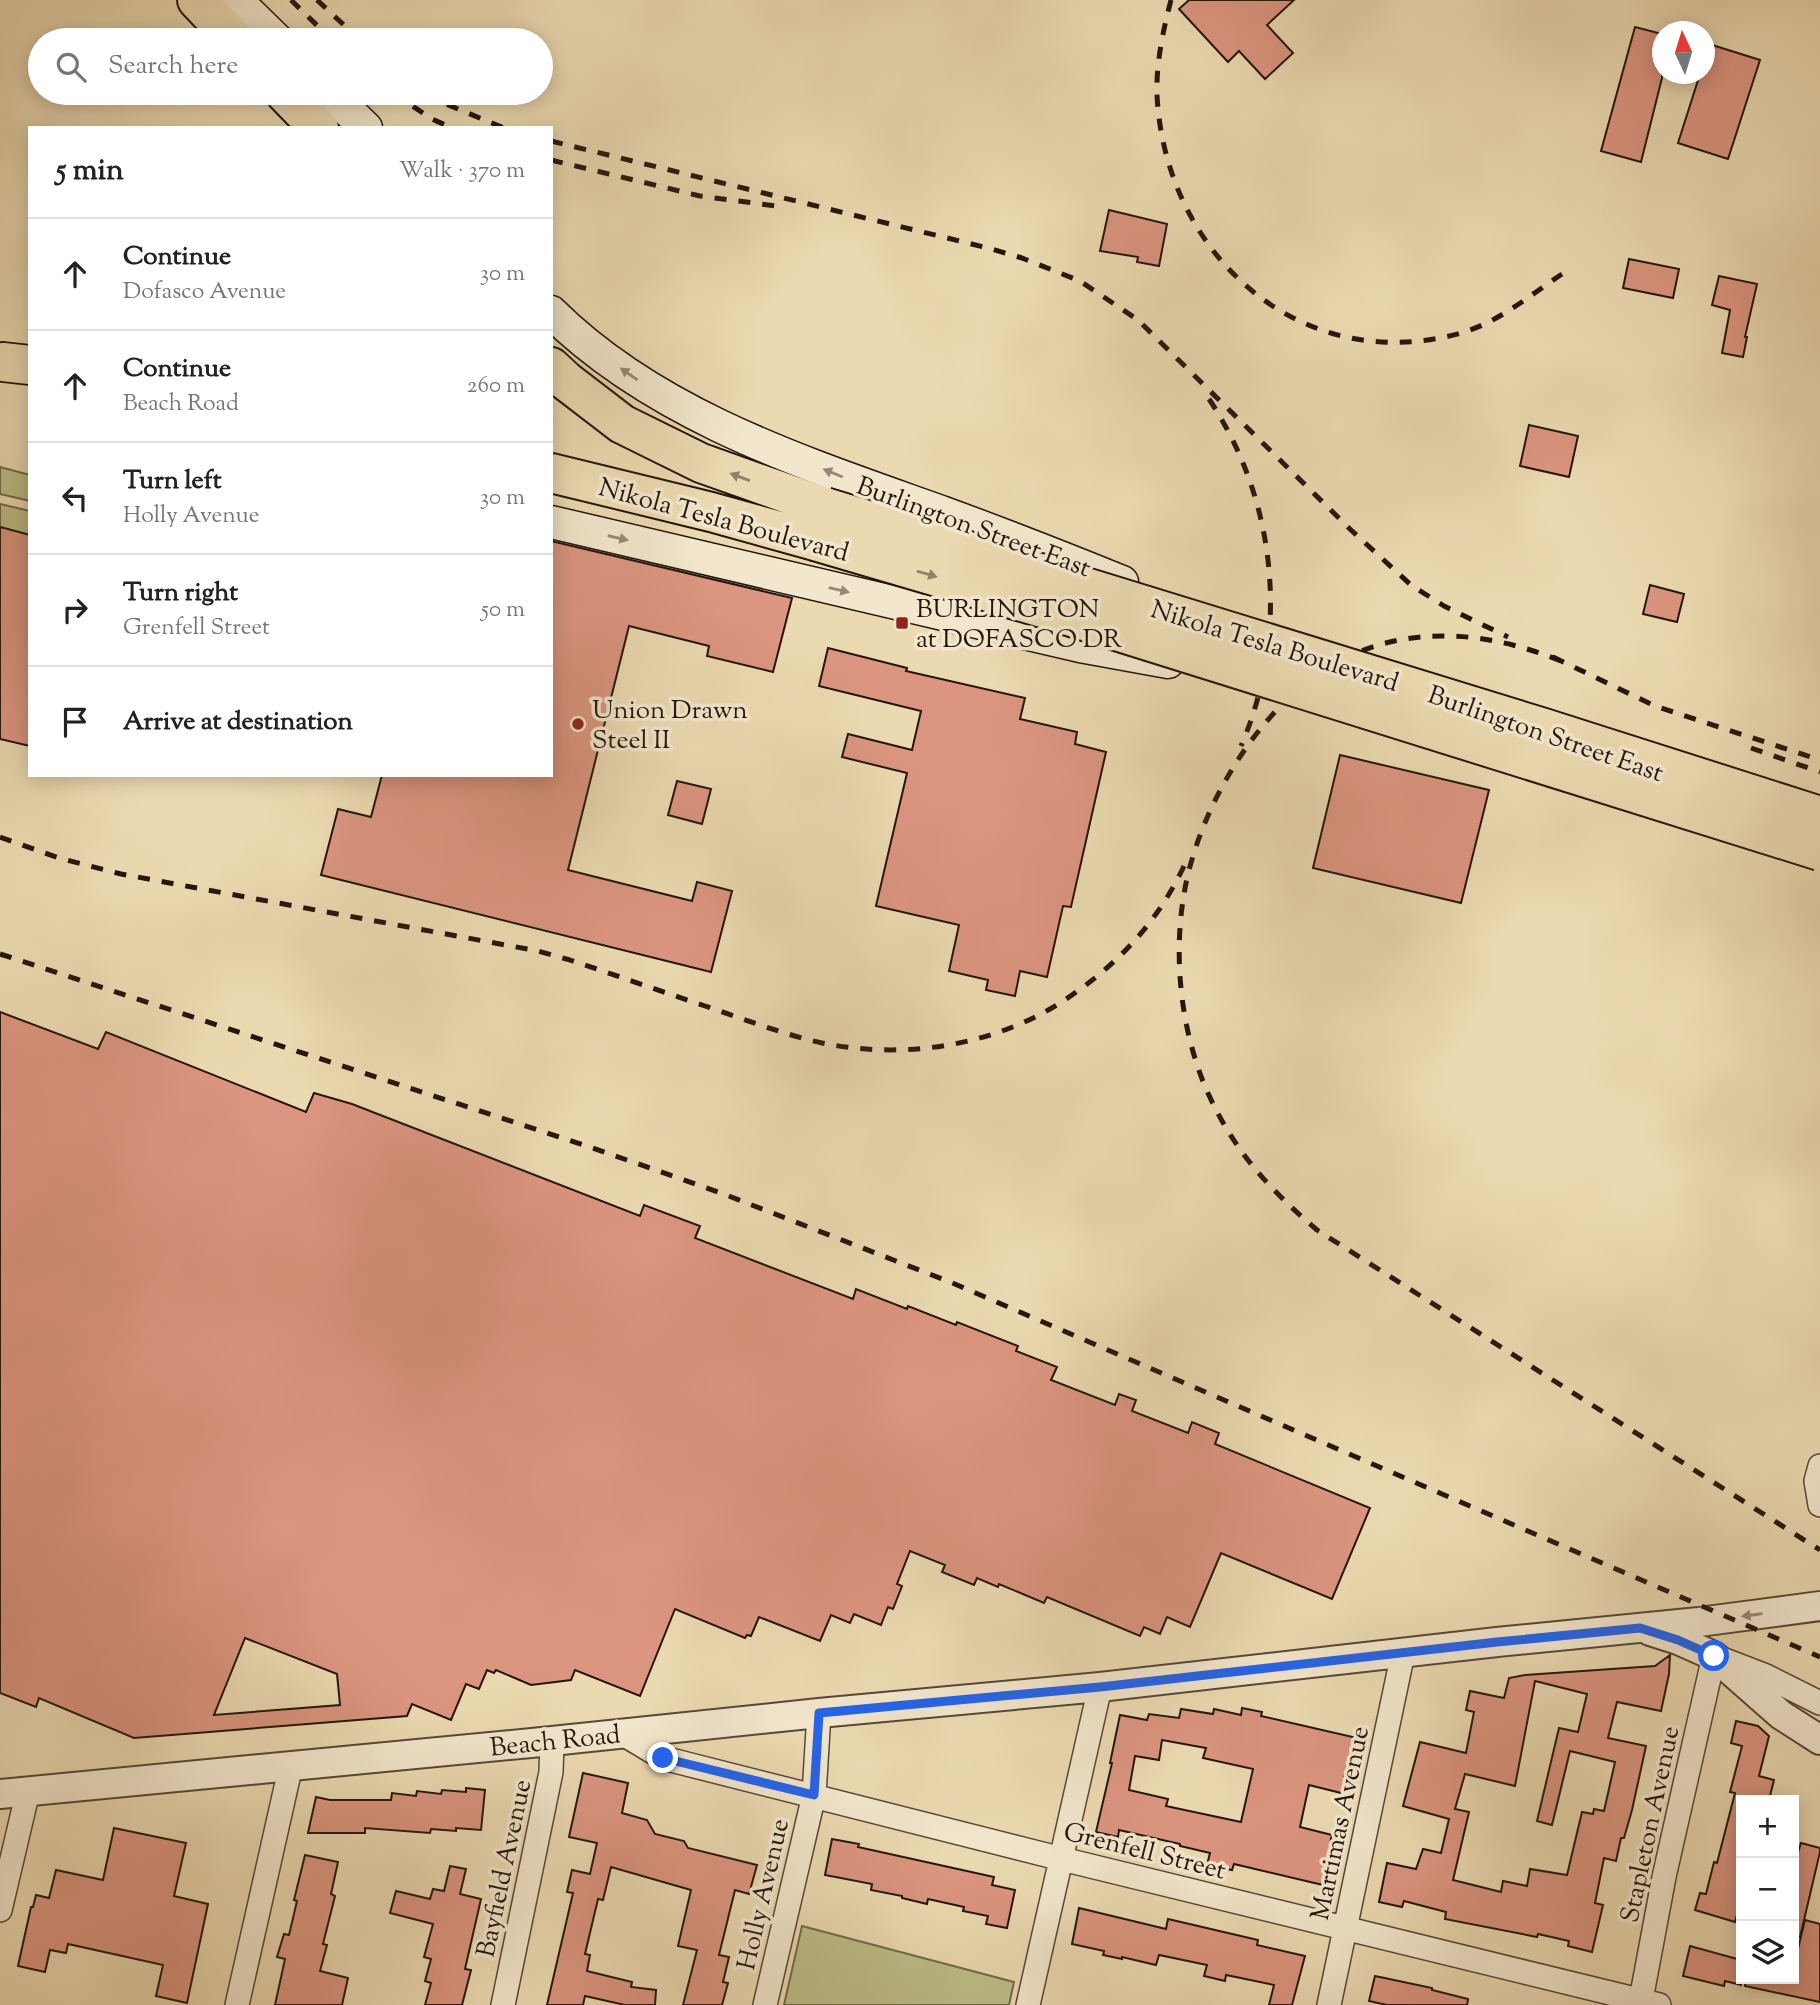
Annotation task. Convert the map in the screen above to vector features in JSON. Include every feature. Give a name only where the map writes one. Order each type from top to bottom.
[{"type":"highway","points":[[197,0],[224,28]]},
{"type":"highway","points":[[297,105],[317,126]]},
{"type":"highway","name":"Nikola Tesla Boulevard","points":[[553,369],[622,424],[820,524],[1100,625],[1820,851]]},
{"type":"highway","name":"Nikola Tesla Boulevard","points":[[553,474],[711,512],[820,524],[1820,816]]},
{"type":"main road","points":[[236,0],[265,28]]},
{"type":"main road","points":[[342,105],[364,126]]},
{"type":"main road","name":"Burlington Street East","points":[[553,314],[572,332],[632,377],[685,409],[847,479],[987,529],[1276,642],[1820,826]]},
{"type":"main road","name":"Burlington Street East","points":[[553,522],[1080,646],[1267,680],[1820,851]]},
{"type":"street","points":[[1820,1466],[1816,1481],[1820,1505]]},
{"type":"street","name":"Beach Road","points":[[0,1794],[1100,1687],[1820,1606]]},
{"type":"street","points":[[1640,1628],[1678,1640],[1766,1676],[1820,1703]]},
{"type":"street","name":"Martimas Avenue","points":[[1329,2005],[1403,1653]]},
{"type":"street","points":[[1714,1656],[1772,1707],[1820,1740]]},
{"type":"street","name":"Stapleton Avenue","points":[[1647,2003],[1664,1877],[1714,1656]]},
{"type":"street","points":[[1028,2005],[1100,1687]]},
{"type":"street","name":"Holly Avenue","points":[[765,2005],[814,1795],[819,1713]]},
{"type":"street","name":"Grenfell Street","points":[[623,1734],[663,1758],[1647,2003]]},
{"type":"street","name":"Bayfield Avenue","points":[[503,2005],[551,1772],[552,1741]]},
{"type":"street","points":[[237,2005],[290,1765]]},
{"type":"street","points":[[0,1910],[29,1791]]},
{"type":"green space","points":[[0,467],[28,474],[28,501],[0,494]]},
{"type":"green space","points":[[0,504],[28,511],[28,534],[0,527]]},
{"type":"green space","points":[[802,1926],[1014,1982],[1009,2005],[784,2005]]},
{"type":"building","points":[[1189,0],[1294,0],[1267,25],[1293,53],[1265,79],[1239,51],[1228,62],[1179,9]]},
{"type":"building","points":[[1635,27],[1652,31],[1652,84],[1660,84],[1641,162],[1601,151]]},
{"type":"building","points":[[1715,46],[1760,60],[1728,159],[1678,143],[1697,84],[1715,84]]},
{"type":"building","points":[[1109,210],[1167,224],[1159,266],[1137,262],[1138,257],[1100,251]]},
{"type":"building","points":[[1629,259],[1679,269],[1673,298],[1623,288]]},
{"type":"building","points":[[1719,276],[1757,284],[1743,357],[1722,353],[1730,310],[1712,305]]},
{"type":"building","points":[[1529,425],[1578,436],[1569,477],[1520,466]]},
{"type":"building","points":[[0,527],[28,534],[28,746],[0,739]]},
{"type":"building","name":"Union Drawn Steel II","points":[[553,541],[792,598],[773,672],[707,656],[709,646],[629,626],[568,870],[692,901],[697,882],[732,891],[711,972],[321,875],[338,809],[371,817],[381,777],[553,777]]},
{"type":"building","points":[[1650,585],[1684,594],[1677,622],[1643,614]]},
{"type":"building","points":[[828,648],[907,668],[906,671],[1025,698],[1020,719],[1077,732],[1075,744],[1106,752],[1071,907],[1063,906],[1047,977],[1020,971],[1015,996],[986,990],[988,980],[949,971],[959,925],[876,906],[907,773],[842,757],[848,734],[912,750],[921,711],[819,686]]},
{"type":"building","points":[[1340,755],[1489,790],[1461,903],[1313,868]]},
{"type":"building","points":[[677,781],[711,789],[702,824],[668,815]]},
{"type":"building","points":[[0,1012],[98,1049],[106,1032],[306,1112],[314,1093],[352,1104],[640,1216],[644,1205],[700,1226],[695,1238],[853,1299],[856,1289],[907,1309],[908,1306],[956,1325],[957,1322],[1018,1346],[1016,1351],[1057,1367],[1051,1380],[1115,1405],[1119,1394],[1136,1400],[1132,1411],[1188,1433],[1192,1422],[1219,1433],[1215,1444],[1370,1508],[1332,1599],[1221,1553],[1190,1627],[1167,1617],[1160,1634],[1144,1627],[1140,1636],[1047,1597],[1044,1603],[977,1578],[974,1585],[942,1572],[945,1565],[910,1551],[897,1584],[902,1586],[893,1609],[888,1607],[881,1625],[854,1614],[850,1623],[831,1615],[820,1641],[759,1617],[751,1636],[747,1635],[745,1638],[675,1609],[640,1696],[575,1670],[571,1680],[531,1685],[496,1670],[494,1673],[487,1670],[479,1689],[466,1684],[451,1720],[412,1704],[407,1716],[134,1738],[39,1698],[36,1707],[0,1693]],"holes":[[[245,1638],[337,1674],[340,1705],[214,1715]]]},
{"type":"building","points":[[1670,1655],[1661,1711],[1617,1702],[1608,1738],[1646,1746],[1632,1810],[1624,1838],[1621,1838],[1616,1861],[1604,1858],[1595,1903],[1603,1905],[1592,1952],[1568,1946],[1569,1941],[1538,1934],[1537,1937],[1445,1919],[1446,1912],[1404,1901],[1402,1907],[1379,1902],[1387,1863],[1416,1869],[1423,1849],[1441,1853],[1449,1819],[1403,1806],[1420,1742],[1466,1753],[1474,1712],[1466,1710],[1470,1691],[1504,1698],[1509,1678],[1655,1666]],"holes":[[[1535,1681],[1587,1694],[1578,1732],[1559,1728],[1537,1821],[1552,1825],[1570,1751],[1615,1762],[1604,1811],[1594,1809],[1593,1814],[1582,1812],[1567,1875],[1530,1869],[1527,1886],[1503,1881],[1501,1892],[1453,1880],[1469,1812],[1455,1809],[1465,1774],[1515,1786]]]},
{"type":"building","points":[[1242,1708],[1262,1712],[1261,1716],[1357,1738],[1341,1793],[1309,1785],[1300,1827],[1332,1835],[1323,1885],[1234,1864],[1232,1870],[1207,1865],[1210,1853],[1180,1844],[1119,1830],[1118,1837],[1096,1832],[1120,1715],[1147,1720],[1149,1714],[1179,1718],[1181,1709],[1213,1714],[1214,1709],[1241,1715]],"holes":[[[1162,1740],[1206,1748],[1203,1758],[1253,1769],[1241,1822],[1166,1806],[1168,1799],[1129,1790],[1135,1756],[1159,1760]]]},
{"type":"building","points":[[1736,1721],[1758,1726],[1769,1736],[1759,1776],[1774,1780],[1770,1795],[1736,1795],[1735,1922],[1695,1910],[1700,1893],[1706,1894],[1714,1862],[1717,1863],[1735,1793],[1730,1792],[1742,1746],[1731,1743]]},
{"type":"building","points":[[583,1773],[628,1783],[622,1813],[647,1820],[655,1834],[684,1841],[688,1848],[757,1865],[749,1894],[735,1890],[719,1955],[729,1957],[723,1982],[728,1983],[722,2005],[683,2005],[697,1950],[678,1946],[691,1890],[611,1867],[603,1900],[598,1899],[585,1954],[590,1955],[587,1971],[632,1982],[631,1987],[656,1990],[655,2005],[625,2005],[585,1996],[583,2005],[547,2005],[573,1893],[567,1892],[572,1870],[590,1874],[597,1843],[569,1837]]},
{"type":"building","points":[[466,1788],[485,1790],[481,1830],[431,1829],[430,1833],[365,1828],[365,1833],[308,1833],[316,1797],[330,1800],[391,1800],[392,1793],[416,1796],[417,1791],[441,1794],[442,1790],[466,1792]]},
{"type":"building","points":[[114,1828],[186,1843],[174,1896],[208,1904],[187,2003],[156,1996],[163,1965],[68,1944],[66,1953],[50,1950],[45,1972],[18,1966],[36,1895],[49,1898],[56,1870],[103,1880]]},
{"type":"building","points":[[832,1839],[994,1877],[992,1885],[1015,1890],[1007,1928],[986,1924],[988,1916],[963,1911],[964,1907],[928,1899],[927,1904],[871,1890],[872,1884],[825,1875]]},
{"type":"building","points":[[1801,1843],[1820,1848],[1800,1937],[1799,1937]]},
{"type":"building","points":[[305,1855],[338,1862],[331,1894],[335,1896],[323,1944],[327,1945],[320,1971],[348,1978],[342,2005],[275,2005],[285,1959],[277,1957],[284,1934],[289,1935]]},
{"type":"building","points":[[450,1866],[466,1869],[460,1894],[481,1899],[465,1969],[471,1970],[462,2005],[425,2005],[431,1983],[425,1981],[431,1959],[424,1957],[433,1924],[390,1913],[396,1891],[430,1899],[433,1889],[444,1891]]},
{"type":"building","points":[[1079,1908],[1166,1929],[1168,1919],[1258,1940],[1257,1945],[1305,1956],[1292,2005],[1269,2005],[1274,1985],[1226,1975],[1225,1981],[1204,1976],[1207,1965],[1159,1955],[1156,1965],[1103,1955],[1104,1951],[1072,1944]]},
{"type":"building","points":[[1805,1920],[1820,1924],[1820,2002],[1745,1986],[1799,1984],[1799,1945]]},
{"type":"building","points":[[1690,1946],[1736,1959],[1736,1984],[1725,1981],[1724,1986],[1683,1976]]},
{"type":"building","points":[[1375,1976],[1468,1999],[1467,2005],[1387,2005],[1369,2001]]},
{"type":"railway","points":[[291,0],[320,28]]},
{"type":"railway","points":[[317,0],[347,28]]},
{"type":"railway","points":[[1171,0],[1157,83],[1166,153],[1185,206],[1214,252],[1252,290],[1296,319],[1347,337],[1402,342],[1461,333],[1475,328],[1513,308],[1562,274]]},
{"type":"railway","points":[[411,105],[448,126]]},
{"type":"railway","points":[[448,105],[499,126]]},
{"type":"railway","points":[[553,141],[988,248],[1080,281],[1138,320],[1351,530],[1411,585],[1444,606],[1508,637]]},
{"type":"railway","points":[[553,160],[700,196],[784,207]]},
{"type":"railway","points":[[1209,399],[1232,439],[1250,480],[1262,524],[1269,568],[1270,613],[1266,658],[1256,703],[1241,746]]},
{"type":"railway","points":[[1561,661],[1510,644],[1485,639],[1459,636],[1407,639],[1356,653],[1324,670],[1294,693],[1267,721],[1222,787],[1192,859],[1184,894],[1179,943],[1182,994],[1191,1044],[1207,1091],[1241,1150],[1283,1199],[1317,1230],[1820,1550]]},
{"type":"railway","points":[[1553,657],[1655,706],[1820,760]]},
{"type":"railway","points":[[1751,748],[1820,772]]},
{"type":"railway","points":[[0,837],[59,858],[121,874],[538,951],[792,1035],[822,1043],[889,1050],[956,1044],[1021,1024],[1051,1009],[1096,977],[1140,935],[1164,902],[1184,866]]},
{"type":"railway","points":[[0,954],[590,1147],[721,1193],[950,1282],[1820,1657]]},
{"type":"place","name":"BURLINGTON at DOFASCO DR","points":[[902,623]]},
{"type":"place","name":"Union Drawn Steel II","points":[[578,724]]},
{"type":"route","points":[[663,1758],[814,1795],[819,1713],[1100,1687],[1640,1628],[1678,1640],[1714,1656]]}]
